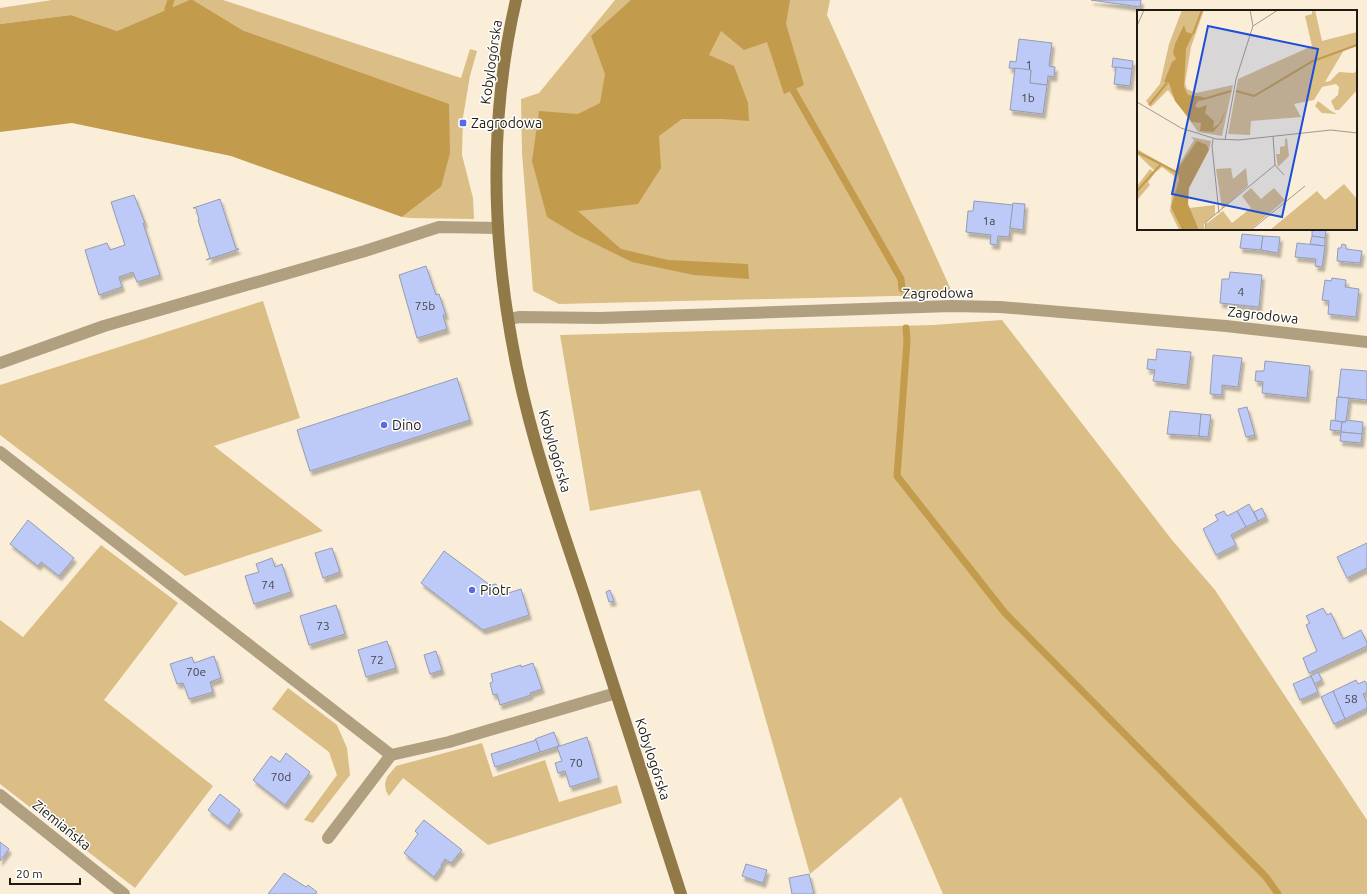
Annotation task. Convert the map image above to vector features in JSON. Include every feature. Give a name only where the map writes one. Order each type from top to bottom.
[{"type":"street","name":"Kobylogórska","points":[[516,0],[505,62],[499,117],[497,164],[498,228],[501,269],[517,369],[532,429],[560,522],[681,894]]},
{"type":"street","points":[[0,363],[104,326],[365,251],[439,227],[498,228]]},
{"type":"street","name":"Zagrodowa","points":[[508,319],[520,317],[600,318],[930,307],[1007,308],[1226,326],[1367,342]]},
{"type":"street","points":[[0,452],[391,755]]},
{"type":"street","points":[[328,838],[391,755],[450,742],[616,693]]},
{"type":"street","name":"Ziemiańska","points":[[0,795],[124,894]]},
{"type":"shaded area","points":[[52,0],[189,0],[117,31],[71,15],[0,24],[0,8]]},
{"type":"shaded area","points":[[189,0],[193,0],[244,31],[449,104],[450,153],[441,187],[402,217],[231,156],[72,123],[0,132],[0,24],[71,15],[117,31]]},
{"type":"shaded area","points":[[193,0],[223,0],[461,78],[470,49],[477,51],[470,76],[463,117],[462,155],[473,198],[474,219],[402,217],[441,187],[244,31]]},
{"type":"shaded area","points":[[615,0],[830,0],[827,15],[952,292],[934,295],[559,304],[533,291],[522,153],[521,99],[539,93]]},
{"type":"shaded area","points":[[631,0],[790,0],[786,24],[804,85],[784,94],[767,42],[744,50],[721,31],[709,55],[734,66],[748,103],[749,121],[723,119],[682,119],[659,136],[661,168],[638,204],[578,211],[621,249],[668,260],[748,264],[749,279],[694,275],[632,262],[575,234],[547,217],[532,161],[539,111],[578,114],[600,103],[605,74],[591,36]]},
{"type":"shaded area","points":[[263,301],[300,418],[214,446],[323,531],[185,576],[0,435],[0,385]]},
{"type":"shaded area","points":[[1002,320],[1172,540],[1215,590],[1367,820],[1367,894],[943,894],[901,797],[810,874],[700,490],[590,511],[560,335],[933,325]]},
{"type":"shaded area","points":[[101,545],[178,603],[104,700],[213,786],[135,888],[0,784],[0,620],[23,637]]},
{"type":"shaded area","points":[[288,688],[337,725],[347,748],[350,775],[313,823],[304,820],[337,775],[329,752],[272,709]]},
{"type":"shaded area","points":[[482,743],[493,777],[545,760],[559,802],[617,785],[622,803],[488,845],[403,778],[389,796],[386,791],[385,784],[387,777],[396,766]]},
{"type":"building","points":[[1091,0],[1141,0],[1140,7]]},
{"type":"building","points":[[1019,39],[1052,43],[1049,66],[1055,67],[1054,77],[1048,76],[1047,85],[1030,83],[1031,70],[1009,68],[1010,61],[1016,62]]},
{"type":"building","points":[[1113,58],[1133,61],[1132,69],[1112,67]]},
{"type":"building","points":[[1116,67],[1132,69],[1130,86],[1114,84]]},
{"type":"building","points":[[1015,68],[1031,70],[1030,83],[1047,85],[1043,114],[1010,110]]},
{"type":"building","points":[[134,195],[145,223],[143,223],[160,275],[137,282],[133,272],[119,277],[122,287],[99,295],[85,250],[107,243],[110,250],[125,245],[111,202]]},
{"type":"building","points":[[220,199],[236,249],[239,249],[206,260],[210,258],[198,220],[196,208],[193,208]]},
{"type":"building","points":[[974,201],[1013,205],[1009,237],[998,236],[997,245],[990,244],[991,235],[966,232],[968,211],[973,211]]},
{"type":"building","points":[[1013,203],[1025,204],[1023,230],[1010,228]]},
{"type":"building","points":[[1312,230],[1326,230],[1325,238],[1312,236]]},
{"type":"building","points":[[1242,234],[1263,236],[1261,250],[1240,248]]},
{"type":"building","points":[[1263,236],[1280,237],[1278,253],[1261,250]]},
{"type":"building","points":[[1312,236],[1325,238],[1325,246],[1310,244]]},
{"type":"building","points":[[1297,243],[1325,246],[1322,267],[1315,266],[1316,259],[1295,257]]},
{"type":"building","points":[[1342,244],[1346,245],[1346,249],[1362,251],[1360,263],[1337,261],[1338,248],[1341,248]]},
{"type":"building","points":[[426,266],[436,295],[439,294],[446,315],[443,315],[447,329],[417,338],[399,275]]},
{"type":"building","points":[[1230,272],[1262,275],[1259,307],[1220,303],[1222,279],[1229,279]]},
{"type":"building","points":[[1332,278],[1346,280],[1345,287],[1359,289],[1356,317],[1328,314],[1329,301],[1322,300],[1325,280],[1331,281]]},
{"type":"building","points":[[1157,349],[1191,352],[1187,385],[1153,381],[1155,370],[1147,369],[1148,359],[1156,360]]},
{"type":"building","points":[[1213,355],[1242,358],[1238,387],[1222,385],[1222,395],[1210,394]]},
{"type":"building","points":[[1265,361],[1310,366],[1307,398],[1262,393],[1263,382],[1255,381],[1256,371],[1264,371]]},
{"type":"building","points":[[1341,369],[1367,371],[1367,400],[1338,397]]},
{"type":"building","name":"Dino","points":[[457,378],[470,420],[310,471],[297,430]]},
{"type":"building","points":[[1337,397],[1349,398],[1346,422],[1335,421]]},
{"type":"building","points":[[1247,407],[1255,435],[1246,437],[1238,409]]},
{"type":"building","points":[[1170,411],[1201,414],[1199,436],[1167,434]]},
{"type":"building","points":[[1201,414],[1211,415],[1208,437],[1199,436]]},
{"type":"building","points":[[1331,420],[1342,422],[1341,431],[1330,430]]},
{"type":"building","points":[[1346,420],[1363,422],[1362,434],[1341,432],[1342,422],[1346,422]]},
{"type":"building","points":[[1341,432],[1362,434],[1361,443],[1340,441]]},
{"type":"building","points":[[1249,504],[1258,521],[1246,527],[1237,511]]},
{"type":"building","points":[[1262,508],[1266,517],[1258,521],[1254,512]]},
{"type":"building","points":[[1224,511],[1227,516],[1237,511],[1246,527],[1231,535],[1236,545],[1216,555],[1203,529],[1218,520],[1215,515]]},
{"type":"building","points":[[28,520],[74,558],[59,576],[41,562],[38,566],[10,544]]},
{"type":"building","points":[[1367,543],[1367,568],[1347,578],[1337,557]]},
{"type":"building","points":[[332,548],[340,572],[323,578],[315,553]]},
{"type":"building","points":[[444,551],[490,585],[496,584],[499,596],[521,589],[529,615],[483,630],[421,583]]},
{"type":"building","points":[[272,558],[275,567],[282,564],[291,592],[254,604],[245,576],[259,572],[256,564]]},
{"type":"building","points":[[610,590],[614,601],[609,602],[606,592]]},
{"type":"building","points":[[336,605],[345,634],[309,645],[300,616]]},
{"type":"building","points":[[1323,608],[1327,615],[1331,613],[1343,639],[1361,630],[1367,646],[1309,673],[1303,658],[1317,651],[1306,625],[1310,623],[1306,616]]},
{"type":"building","points":[[387,641],[396,668],[366,677],[358,650]]},
{"type":"building","points":[[436,651],[442,670],[430,674],[424,655]]},
{"type":"building","points":[[214,656],[221,678],[210,682],[213,692],[189,699],[183,683],[177,684],[170,664],[192,657],[194,663]]},
{"type":"building","points":[[533,663],[542,689],[530,693],[531,695],[500,705],[497,694],[493,695],[490,683],[493,682],[491,674]]},
{"type":"building","points":[[1318,672],[1322,680],[1314,684],[1311,676]]},
{"type":"building","points":[[1311,676],[1318,692],[1300,700],[1293,684]]},
{"type":"building","points":[[1356,680],[1358,684],[1365,681],[1367,684],[1367,692],[1363,694],[1367,703],[1367,708],[1345,719],[1333,691]]},
{"type":"building","points":[[1333,691],[1345,719],[1334,724],[1321,697]]},
{"type":"building","points":[[554,732],[559,746],[540,752],[535,739]]},
{"type":"building","points":[[587,737],[599,778],[570,787],[565,771],[558,773],[555,763],[562,761],[557,747]]},
{"type":"building","points":[[536,740],[540,752],[495,767],[491,754]]},
{"type":"building","points":[[286,753],[310,772],[285,805],[253,780],[271,756],[280,762]]},
{"type":"building","points":[[220,794],[240,810],[228,826],[208,810]]},
{"type":"building","points":[[424,820],[462,850],[451,863],[445,859],[434,877],[404,853],[418,834],[415,831]]},
{"type":"building","points":[[0,842],[9,849],[0,861]]},
{"type":"building","points":[[746,864],[767,870],[763,883],[742,876]]},
{"type":"building","points":[[284,873],[306,887],[308,885],[317,892],[315,894],[268,894]]},
{"type":"building","points":[[809,874],[814,894],[792,894],[789,878]]},
{"type":"waterway","points":[[168,9],[171,0]]},
{"type":"waterway","points":[[793,90],[901,279],[902,289]]},
{"type":"waterway","points":[[906,328],[907,341],[897,476],[1005,613],[1266,877],[1278,894]]},
{"type":"place","name":"Zagrodowa","points":[[463,123]]},
{"type":"place","name":"Dino","points":[[384,425]]},
{"type":"place","name":"Piotr","points":[[472,590]]}]
